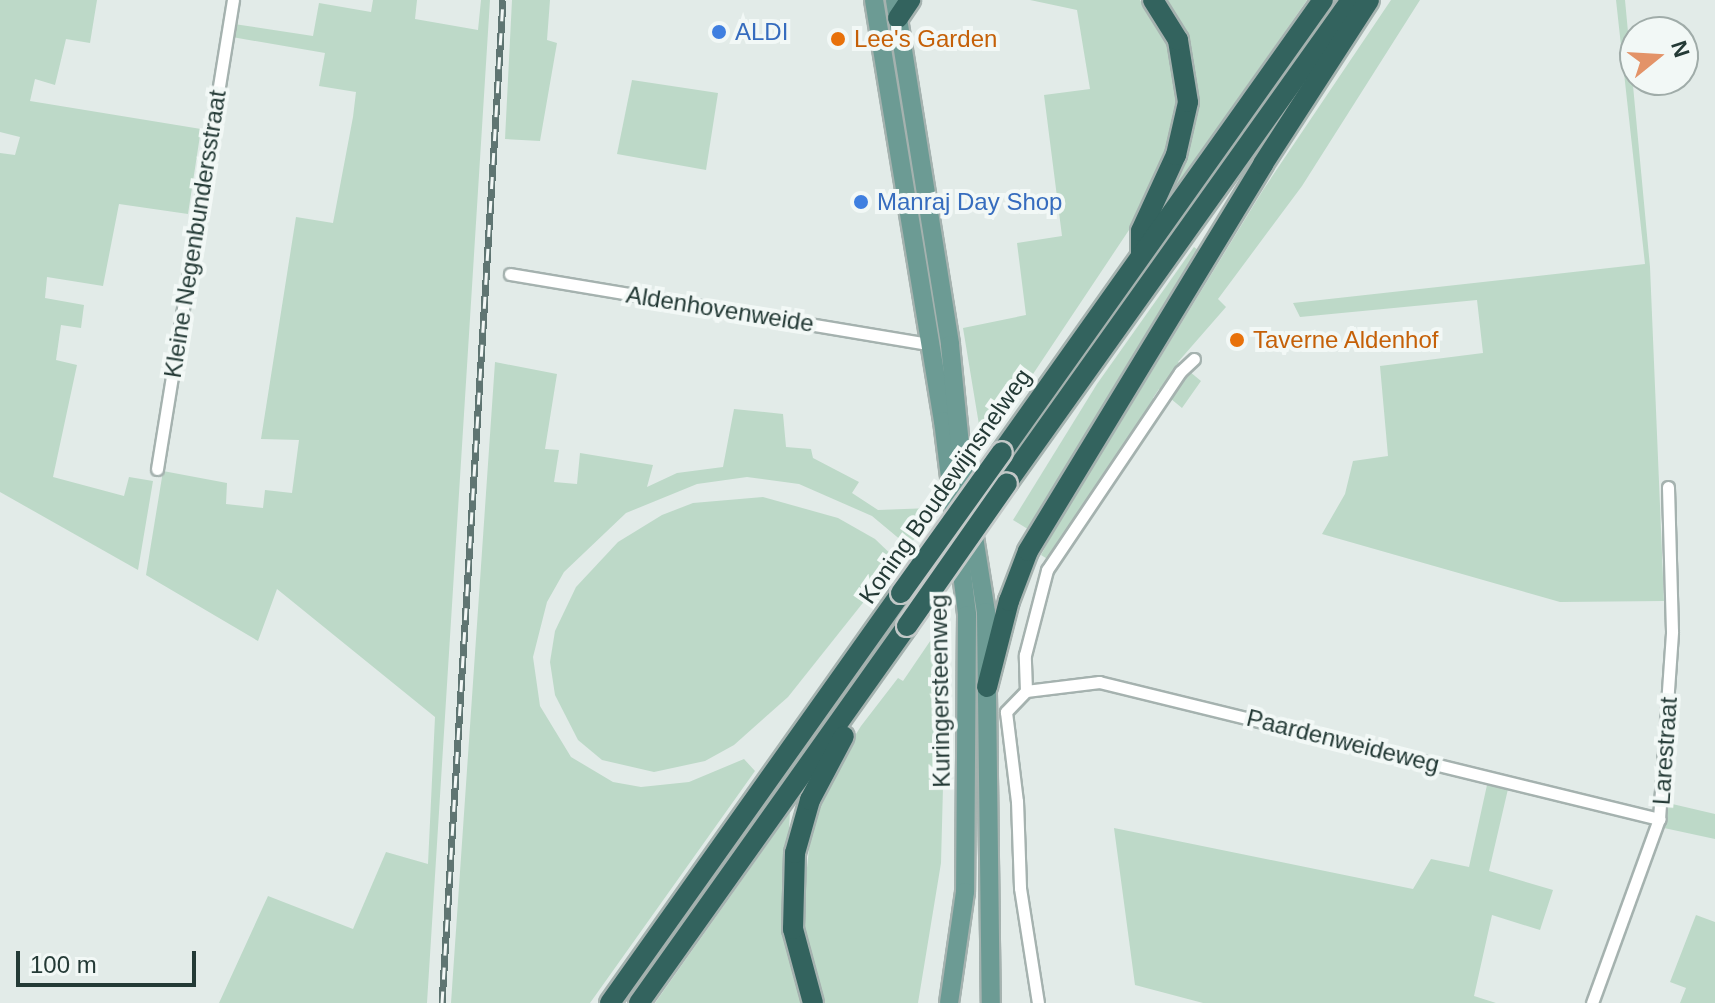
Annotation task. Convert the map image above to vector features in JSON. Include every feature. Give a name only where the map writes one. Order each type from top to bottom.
[{"type":"highway","points":[[897,9],[910,0]]},
{"type":"highway","points":[[1141,254],[1141,231],[1176,155],[1188,102],[1178,40],[1153,0]]},
{"type":"highway","name":"Koning Boudewijnsnelweg","points":[[610,1003],[1323,0]]},
{"type":"highway","name":"Koning Boudewijnsnelweg","points":[[639,1003],[1351,0]]},
{"type":"highway","points":[[987,687],[1009,601],[1028,551],[1263,164],[1369,0]]},
{"type":"highway","points":[[813,1003],[793,929],[795,853],[810,800],[845,734],[849,708]]},
{"type":"main road","name":"Kuringersteenweg","points":[[874,0],[930,344],[967,615],[965,892],[949,1003]]},
{"type":"main road","name":"Kuringersteenweg","points":[[897,9],[950,345],[961,456],[986,612],[991,1003]]},
{"type":"street","name":"Kleine Negenbundersstraat","points":[[157,469],[233,0]]},
{"type":"street","name":"Aldenhovenweide","points":[[510,274],[930,344]]},
{"type":"street","points":[[1038,1003],[1024,908],[1006,712],[1026,691],[1027,641],[1047,570],[1180,372],[1194,359]]},
{"type":"street","name":"Larestraat","points":[[1592,1003],[1659,819],[1672,631],[1668,487]]},
{"type":"street","name":"Paardenweideweg","points":[[1026,691],[1099,682],[1659,819]]},
{"type":"green space","points":[[0,0],[97,0],[90,43],[66,39],[55,85],[35,79],[30,101],[201,129],[188,214],[119,204],[103,286],[47,277],[45,298],[84,305],[81,328],[61,325],[56,360],[77,365],[53,477],[124,496],[129,477],[153,481],[138,570],[0,492],[0,153],[15,155],[20,137],[0,132]]},
{"type":"green space","points":[[373,0],[417,0],[415,19],[478,30],[481,0],[490,0],[427,1003],[219,1003],[268,896],[353,929],[386,852],[428,864],[435,717],[277,589],[258,641],[146,575],[163,471],[227,483],[226,504],[263,508],[265,490],[292,493],[299,440],[261,439],[296,217],[333,223],[353,117],[356,92],[319,86],[325,53],[232,37],[234,24],[313,36],[319,3],[371,12]]},
{"type":"green space","points":[[512,0],[550,0],[547,40],[557,43],[540,141],[505,139]]},
{"type":"green space","points":[[1030,0],[1140,0],[1168,40],[1180,98],[1169,154],[1139,215],[983,449],[963,328],[1026,315],[1017,243],[1062,236],[1044,95],[1090,89],[1077,10]]},
{"type":"green space","points":[[1160,0],[1307,0],[1168,199],[1188,141],[1193,96]]},
{"type":"green space","points":[[1391,0],[1420,0],[1302,186],[1218,299],[1226,307],[1178,362],[1201,381],[1182,408],[1159,389],[1153,398],[1163,406],[1057,565],[1041,555],[1054,531],[1263,190]]},
{"type":"green space","points":[[1616,0],[1625,0],[1626,16],[1619,16],[1619,27]]},
{"type":"green space","points":[[632,80],[718,93],[706,170],[617,154]]},
{"type":"green space","points":[[1627,96],[1634,96],[1650,267],[1664,601],[1560,602],[1322,534],[1345,494],[1353,461],[1388,456],[1380,366],[1483,353],[1477,300],[1300,317],[1293,303],[1645,264]]},
{"type":"green space","points":[[1194,247],[1202,253],[1031,531],[1013,520],[1097,384]]},
{"type":"green space","points":[[495,362],[557,374],[545,449],[559,450],[554,482],[577,484],[580,453],[653,465],[647,487],[677,473],[723,467],[734,409],[783,414],[786,447],[811,449],[813,458],[859,482],[852,493],[878,510],[931,508],[933,518],[908,546],[872,516],[799,484],[747,477],[697,484],[626,513],[564,572],[547,602],[533,657],[540,706],[571,757],[613,782],[641,787],[689,782],[744,759],[755,771],[590,1003],[451,1003]]},
{"type":"green space","points":[[763,497],[838,518],[875,539],[897,560],[788,697],[734,745],[705,761],[654,772],[602,760],[578,740],[555,695],[550,662],[555,631],[576,587],[618,542],[662,515],[693,503]]},
{"type":"green space","points":[[939,628],[945,711],[941,863],[918,1003],[825,1003],[812,971],[802,915],[811,830],[836,766],[861,726],[898,678],[903,681]]},
{"type":"green space","points":[[1487,785],[1508,789],[1489,871],[1553,890],[1540,930],[1492,915],[1474,996],[1496,1003],[1203,1003],[1135,985],[1114,828],[1413,889],[1431,859],[1469,867]]},
{"type":"green space","points":[[1668,803],[1715,814],[1715,839],[1664,828]]},
{"type":"green space","points":[[790,812],[785,897],[792,967],[804,1003],[655,1003]]},
{"type":"green space","points":[[1696,915],[1715,922],[1715,1003],[1680,1003],[1686,988],[1670,982]]},
{"type":"railway","points":[[442,1003],[503,0]]},
{"type":"place","name":"ALDI","points":[[719,32]]},
{"type":"place","name":"Lee's Garden","points":[[838,39]]},
{"type":"place","name":"Manraj Day Shop","points":[[861,202]]},
{"type":"place","name":"Taverne Aldenhof","points":[[1237,340]]}]
